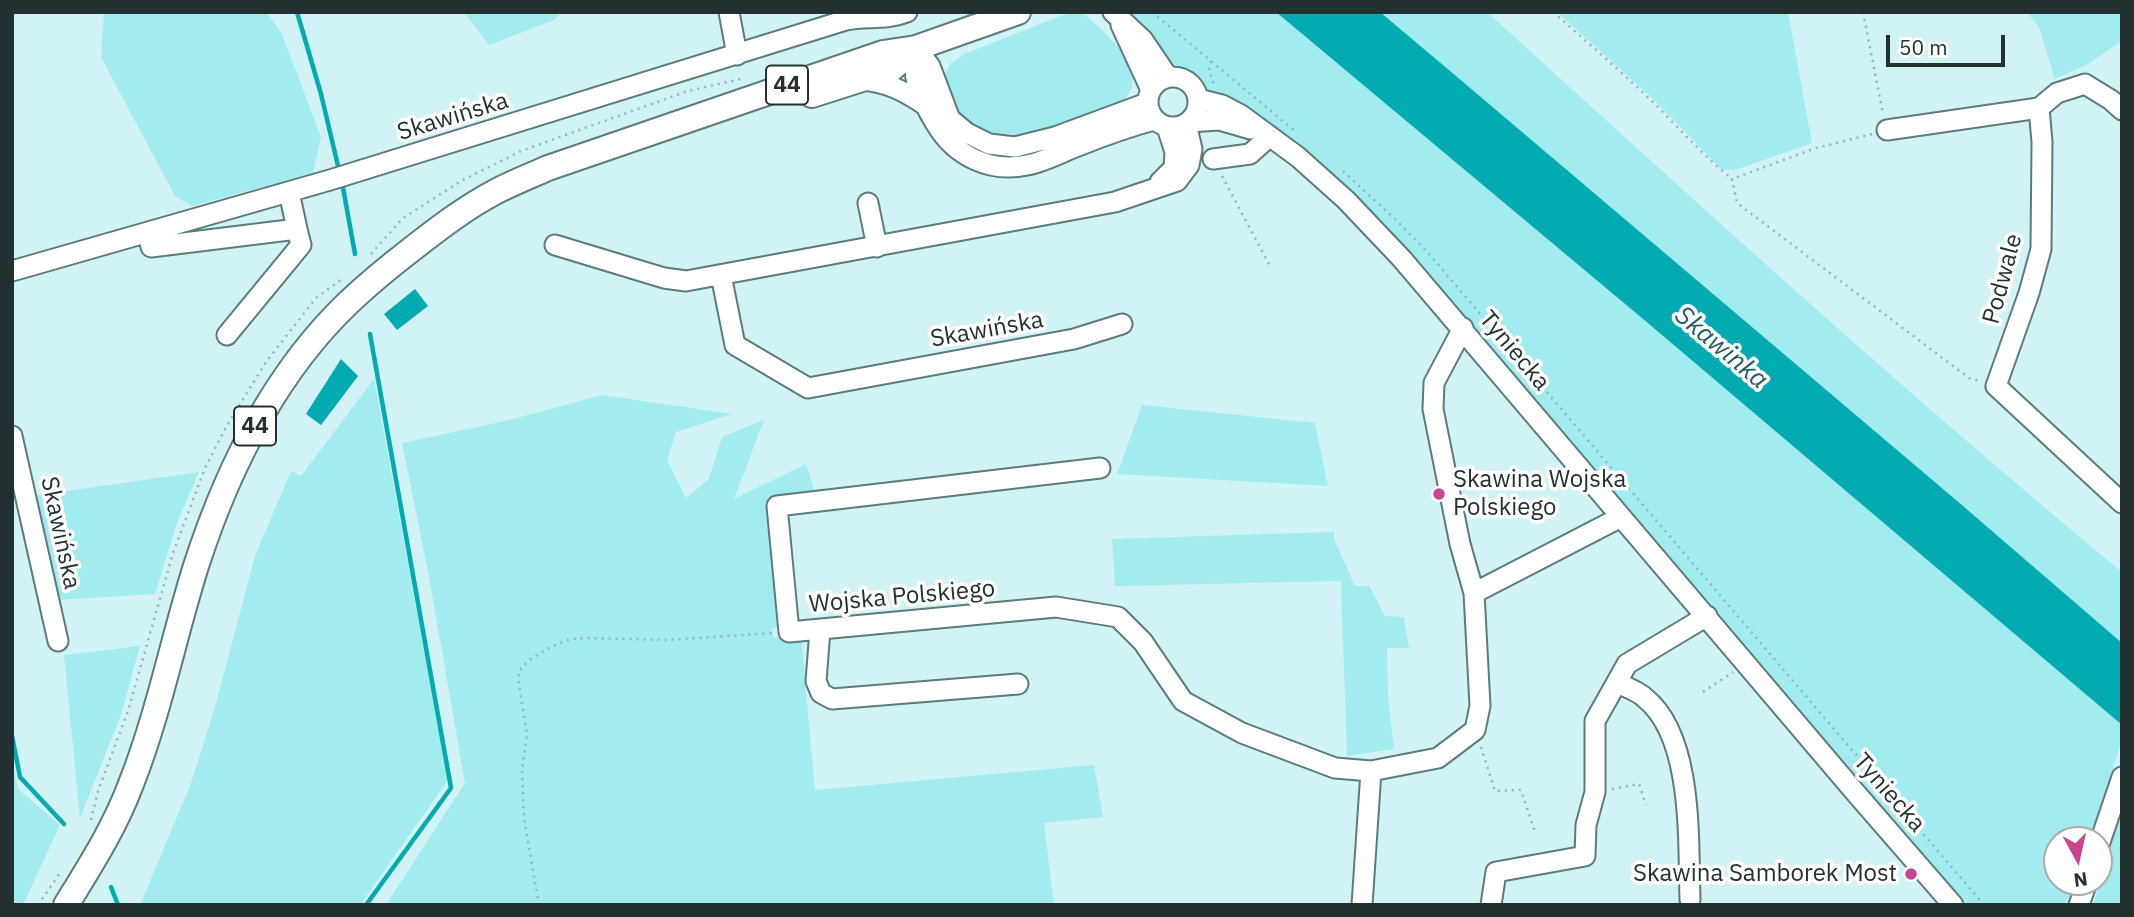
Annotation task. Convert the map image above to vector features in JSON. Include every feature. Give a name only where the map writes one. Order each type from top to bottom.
[{"type":"main road","name":"44","points":[[66,905],[98,853],[130,787],[156,713],[196,567],[228,480],[263,412],[291,372],[346,304],[377,276],[447,222],[495,192],[548,168],[883,53],[916,48],[1018,12]]},
{"type":"main road","name":"44","points":[[661,130],[766,107],[859,80],[890,70],[916,48]]},
{"type":"street","points":[[729,12],[737,55]]},
{"type":"street","name":"Skawińska","points":[[12,271],[351,174],[846,20],[887,18],[907,12]]},
{"type":"street","points":[[1115,13],[1166,114]]},
{"type":"street","points":[[1115,13],[1143,40],[1168,77]]},
{"type":"street","points":[[916,48],[913,72],[925,105],[945,138],[964,155],[987,164],[1006,167],[1029,165],[1166,114]]},
{"type":"street","points":[[555,245],[664,278],[686,281],[1115,202],[1152,189],[1174,168],[1175,152],[1166,114],[1161,80],[1168,77],[1184,80],[1191,85],[1198,99],[1195,115],[1166,114],[1015,147],[989,144],[967,134],[950,119],[930,66],[916,48]]},
{"type":"street","points":[[859,80],[891,85],[925,105]]},
{"type":"street","points":[[1886,130],[2039,108],[2057,93],[2085,83],[2112,100],[2122,110]]},
{"type":"street","name":"Tyniecka","points":[[1198,99],[1231,110],[1298,157],[1346,200],[1402,258],[1953,905]]},
{"type":"street","name":"Podwale","points":[[1996,386],[2029,293],[2041,248],[2042,142],[2039,108]]},
{"type":"street","name":"Tyniecka","points":[[1166,114],[1219,120],[1268,135]]},
{"type":"street","points":[[1213,159],[1250,154],[1268,135]]},
{"type":"street","points":[[227,335],[301,245],[289,192]]},
{"type":"street","points":[[868,203],[877,247]]},
{"type":"street","points":[[148,233],[151,247],[298,229]]},
{"type":"street","name":"Skawińska","points":[[721,275],[734,345],[808,388],[1074,339],[1122,324]]},
{"type":"street","points":[[1463,328],[1434,383],[1433,409],[1460,544],[1474,593],[1480,706],[1475,730]]},
{"type":"street","points":[[1996,386],[2122,503]]},
{"type":"street","name":"Skawińska","points":[[12,436],[58,641]]},
{"type":"street","name":"Wojska Polskiego","points":[[1100,468],[777,506],[789,632],[1056,607],[1118,617],[1143,642],[1183,701],[1242,733],[1335,768],[1371,771],[1438,758],[1475,730]]},
{"type":"street","points":[[1474,593],[1621,517]]},
{"type":"street","points":[[1491,905],[1496,872],[1585,856],[1586,824],[1595,792],[1595,721],[1627,664],[1707,616]]},
{"type":"street","points":[[820,630],[816,681],[821,693],[832,699],[1018,684]]},
{"type":"street","points":[[1616,683],[1645,697],[1664,718],[1678,756],[1687,797],[1690,900]]},
{"type":"street","points":[[1362,905],[1371,771]]},
{"type":"street","points":[[2105,826],[2122,777]]},
{"type":"path","points":[[1152,12],[1297,133]]},
{"type":"path","points":[[1553,12],[1599,52],[1706,158],[1732,179],[1737,202],[1811,261],[1969,378],[1996,386]]},
{"type":"path","points":[[1732,179],[1816,148],[1886,130],[1863,12]]},
{"type":"path","points":[[1211,61],[1211,79],[1215,87]]},
{"type":"path","points":[[369,257],[403,218],[491,165],[521,151],[688,92]]},
{"type":"path","points":[[1213,159],[1270,266]]},
{"type":"path","points":[[1339,169],[1397,220],[1430,255],[1984,905]]},
{"type":"path","points":[[89,825],[98,791],[128,711],[173,553],[205,468],[226,427],[266,362],[316,298],[342,279]]},
{"type":"path","points":[[539,905],[524,818],[523,770],[527,734],[519,671],[528,660],[570,639],[666,640],[789,632]]},
{"type":"path","points":[[1703,692],[1746,663]]},
{"type":"path","points":[[1475,730],[1495,791],[1521,790],[1535,832]]},
{"type":"path","points":[[1595,792],[1639,784],[1646,805]]},
{"type":"path","points":[[37,905],[65,867]]},
{"type":"shaded area","points":[[104,12],[266,12],[281,32],[321,137],[313,173],[192,206],[175,196],[101,57]]},
{"type":"shaded area","points":[[464,12],[561,12],[554,20],[489,45]]},
{"type":"shaded area","points":[[1071,12],[1082,12],[1104,32],[1131,69],[1133,82],[1128,95],[1116,106],[1117,110],[1018,138],[982,131],[961,115],[945,75],[950,64],[964,54]]},
{"type":"shaded area","points":[[1129,12],[1276,12],[2122,725],[2122,740],[2094,826],[2043,826],[2043,896],[2070,896],[2063,905],[1960,905],[1402,246],[1350,195],[1265,121],[1241,106],[1211,95],[1191,75],[1167,63]]},
{"type":"shaded area","points":[[1380,12],[1487,12],[1880,366],[2122,572],[2122,643],[1956,500]]},
{"type":"shaded area","points":[[1557,12],[1788,12],[1812,143],[1738,169],[1722,170],[1651,97]]},
{"type":"shaded area","points":[[2027,12],[2122,12],[2122,41],[2088,64],[2055,79],[2039,27]]},
{"type":"shaded area","points":[[374,379],[448,780],[360,905],[140,905],[190,786],[215,707],[255,556],[291,471],[301,476]]},
{"type":"shaded area","points":[[602,395],[732,414],[676,432],[667,460],[686,498],[709,479],[722,437],[764,420],[734,499],[806,464],[819,506],[784,512],[799,626],[772,628],[774,637],[801,636],[815,790],[1094,765],[1103,817],[1044,823],[1054,905],[386,905],[465,783],[429,577],[402,443],[510,420]]},
{"type":"shaded area","points":[[1142,405],[1315,423],[1328,486],[1117,474]]},
{"type":"shaded area","points":[[199,472],[178,520],[155,594],[57,600],[32,496]]},
{"type":"shaded area","points":[[1334,532],[1334,539],[1355,586],[1369,586],[1385,616],[1404,617],[1409,648],[1387,648],[1388,697],[1394,749],[1347,756],[1341,581],[1115,586],[1112,539]]},
{"type":"shaded area","points":[[140,646],[121,715],[80,818],[64,655]]},
{"type":"shaded area","points":[[12,762],[18,789],[60,825],[23,905],[12,905]]},
{"type":"shaded area","points":[[2122,813],[2122,905],[2093,905],[2096,896],[2113,896],[2113,839]]},
{"type":"water","name":"Skawinka","points":[[1276,12],[1380,12],[1456,76],[2122,643],[2122,725],[1649,324]]},
{"type":"water","points":[[415,289],[428,306],[397,330],[384,314]]},
{"type":"water","points":[[341,359],[358,376],[321,425],[306,414]]},
{"type":"waterway","points":[[297,12],[321,94],[339,170]]},
{"type":"waterway","points":[[342,182],[355,254]]},
{"type":"waterway","points":[[366,905],[451,788],[370,334]]},
{"type":"waterway","points":[[12,736],[20,777],[64,824]]},
{"type":"waterway","points":[[111,887],[118,905]]},
{"type":"place","name":"Skawina Wojska Polskiego","points":[[1439,494]]},
{"type":"place","name":"Skawina Samborek Most","points":[[1911,874]]}]
